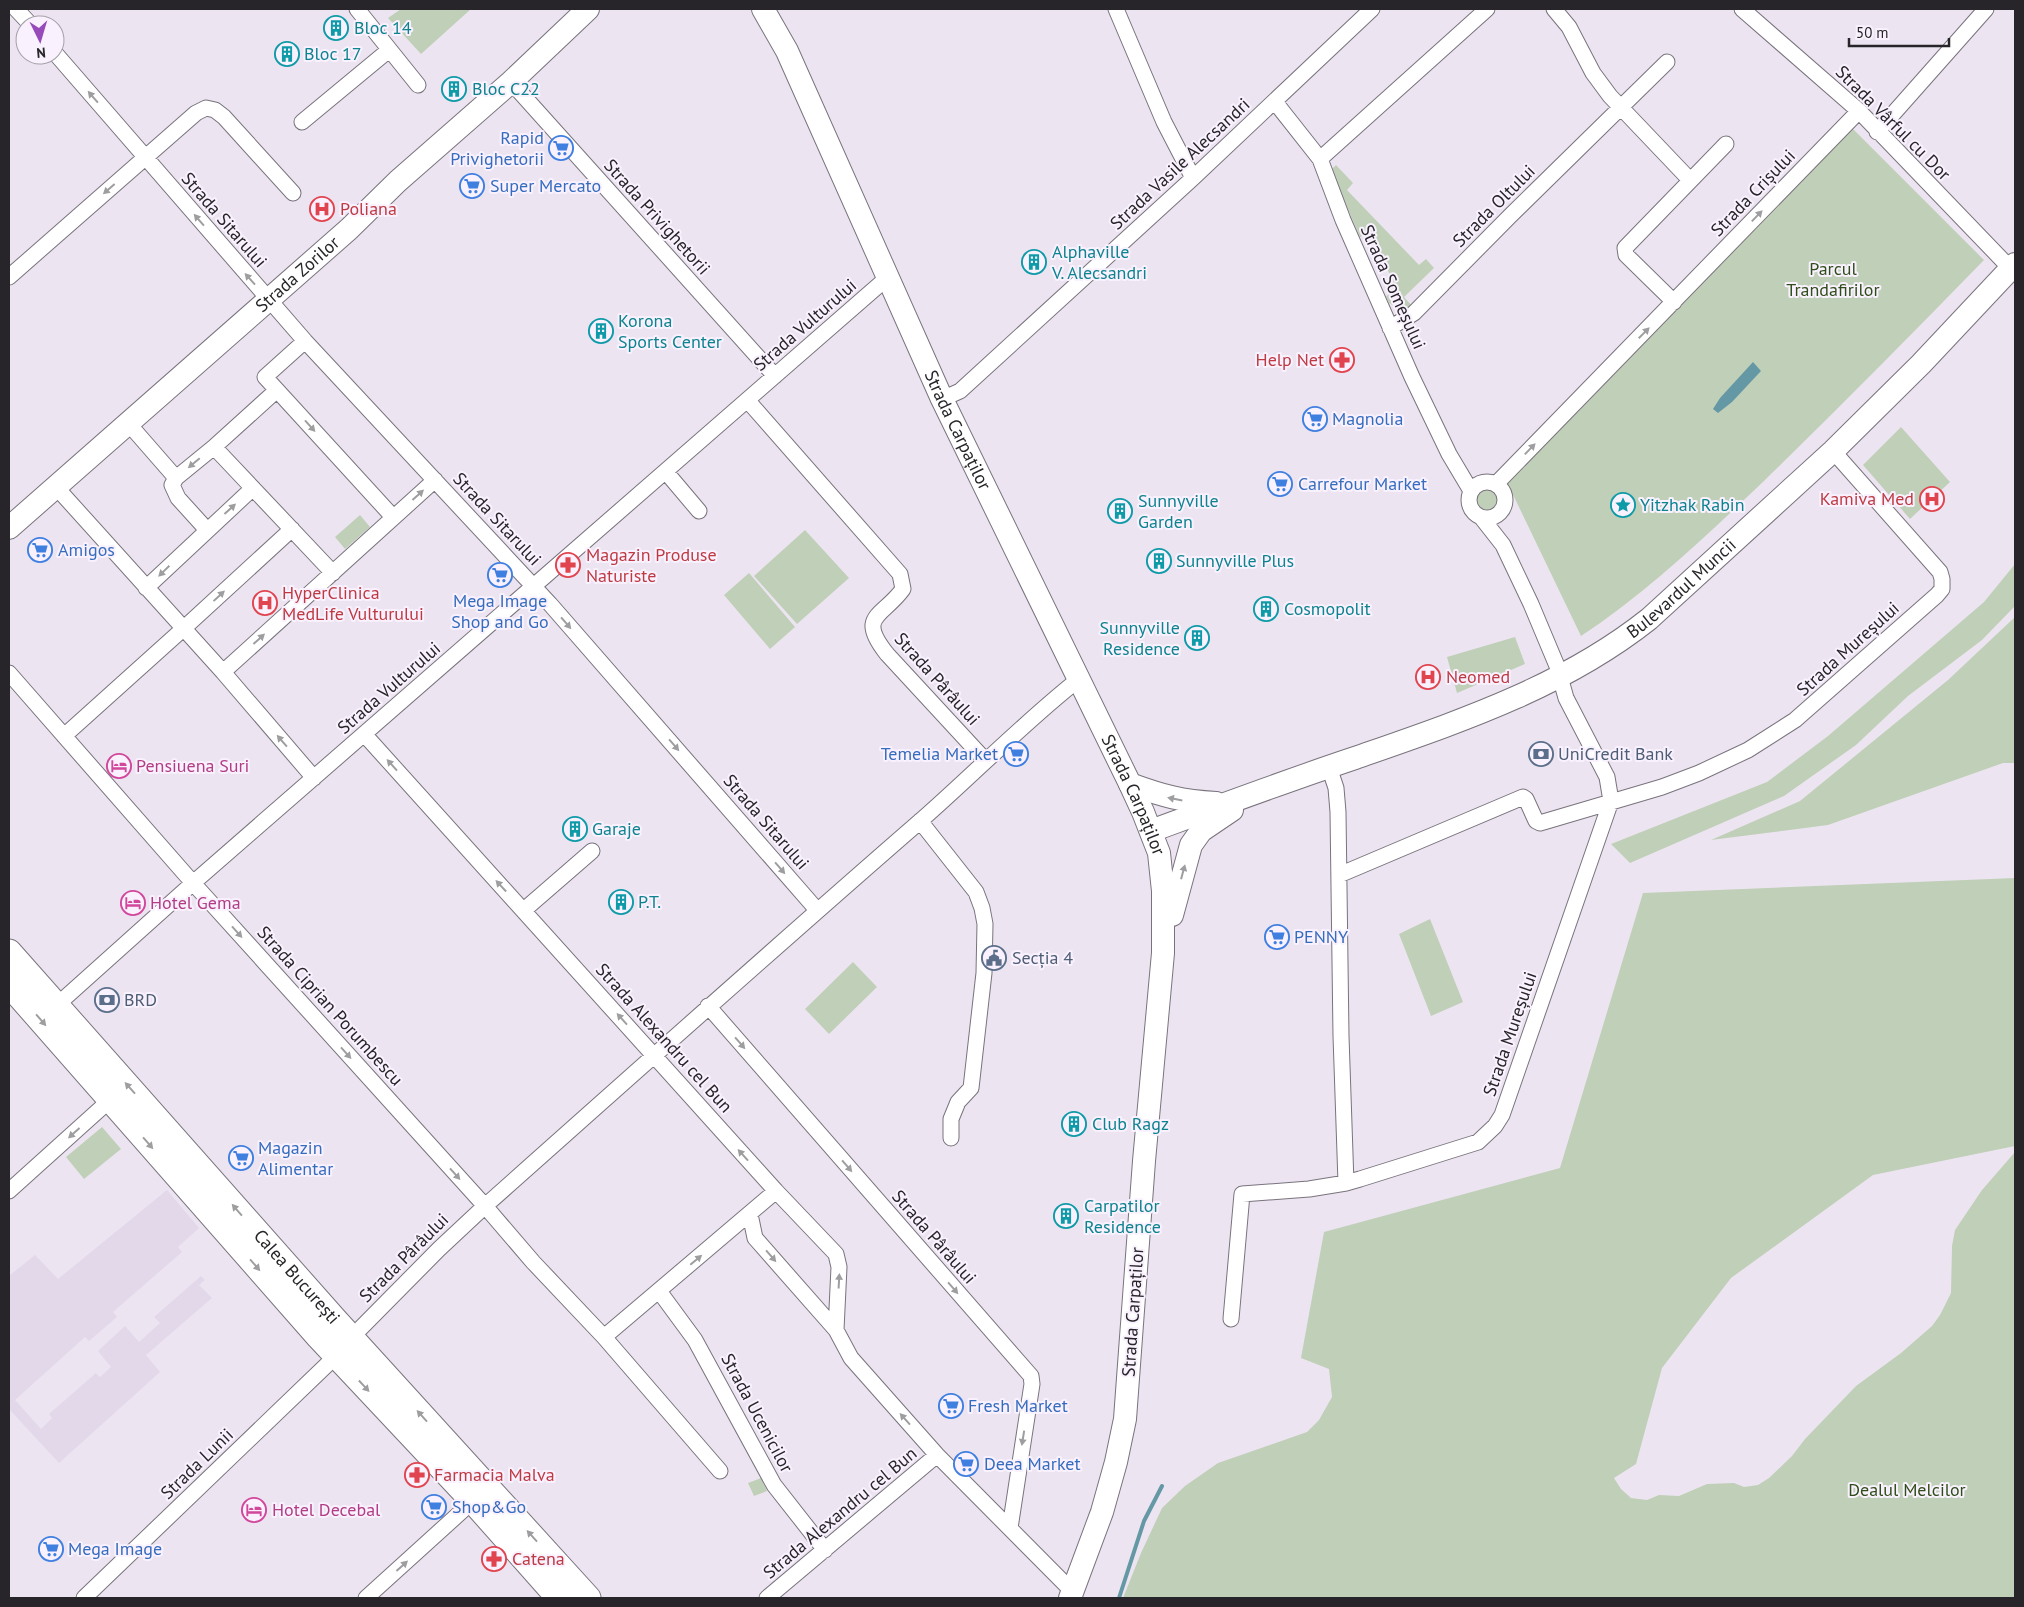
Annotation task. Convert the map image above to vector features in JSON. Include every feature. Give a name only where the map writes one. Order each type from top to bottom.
[{"type":"main road","name":"Strada Carpaților","points":[[763,9],[787,51],[942,399],[1130,784],[1159,853],[1162,871],[1163,953],[1143,1179],[1125,1419],[1116,1462],[1104,1504],[1072,1595]]},
{"type":"main road","name":"Strada Carpaților","points":[[776,9],[787,51]]},
{"type":"main road","name":"Strada Zorilor","points":[[9,528],[349,229],[398,181],[511,82],[584,11]]},
{"type":"main road","name":"Bulevardul Muncii","points":[[1151,831],[1265,788],[1476,714],[1559,678],[1618,643],[1649,620],[1834,451],[1921,364],[2013,267]]},
{"type":"main road","name":"Bulevardul Muncii","points":[[1130,784],[1167,798],[1222,804]]},
{"type":"main road","name":"Bulevardul Muncii","points":[[1163,953],[1183,869],[1195,839],[1211,823],[1265,788]]},
{"type":"main road","name":"Calea București","points":[[9,952],[56,1005],[473,1501],[559,1598]]},
{"type":"main road","name":"Calea București","points":[[9,984],[110,1100],[344,1347],[588,1598]]},
{"type":"street","points":[[357,9],[418,85]]},
{"type":"street","points":[[1117,9],[1164,122],[1193,178]]},
{"type":"street","name":"Strada Vasile Alecsandri","points":[[942,399],[960,391],[1275,102],[1372,9]]},
{"type":"street","points":[[1320,159],[1487,9]]},
{"type":"street","points":[[1554,9],[1568,26],[1594,73],[1610,96],[1690,180]]},
{"type":"street","name":"Strada Vârful cu Dor","points":[[1742,9],[1859,111],[1877,132],[2013,267]]},
{"type":"street","points":[[1877,132],[1986,9]]},
{"type":"street","points":[[302,122],[389,50]]},
{"type":"street","name":"Strada Oltului","points":[[1390,328],[1414,313],[1667,62]]},
{"type":"street","name":"Strada Sitarului","points":[[65,64],[305,341],[534,586],[817,910]]},
{"type":"street","name":"Strada Privighetorii","points":[[511,82],[776,376]]},
{"type":"street","name":"Strada Someșului","points":[[1275,102],[1320,159],[1343,220],[1390,328],[1449,454],[1472,491],[1469,499],[1471,508],[1481,517],[1502,545],[1548,641],[1559,678]]},
{"type":"street","points":[[9,276],[145,156],[196,113],[206,108],[215,110],[224,117],[293,193]]},
{"type":"street","name":"Strada Crișului","points":[[1496,484],[1859,111]]},
{"type":"street","points":[[1674,302],[1628,258],[1625,250],[1627,245],[1726,144]]},
{"type":"street","name":"Strada Vulturului","points":[[56,1005],[193,883],[887,278]]},
{"type":"street","points":[[305,341],[265,376],[393,517]]},
{"type":"street","points":[[207,530],[174,492],[172,485],[176,478],[214,447],[277,390]]},
{"type":"street","name":"Strada Pârâului","points":[[748,400],[900,574],[903,589],[897,598],[879,611],[873,622],[872,629],[880,646],[985,760]]},
{"type":"street","points":[[128,424],[176,478]]},
{"type":"street","points":[[214,447],[333,572]]},
{"type":"street","name":"Strada Mureșului","points":[[1339,875],[1522,797],[1526,798],[1536,821],[1540,823],[1662,787],[1733,758],[1772,736],[1820,699],[1942,589],[1940,572],[1834,451]]},
{"type":"street","points":[[666,472],[699,511]]},
{"type":"street","points":[[223,672],[434,480]]},
{"type":"street","points":[[1472,491],[1475,486],[1485,482],[1496,484]]},
{"type":"street","name":"Strada Someșului","points":[[1496,484],[1504,492],[1502,545]]},
{"type":"street","points":[[56,487],[223,672],[314,778]]},
{"type":"street","points":[[146,588],[253,488]]},
{"type":"street","points":[[1481,517],[1495,516],[1503,508]]},
{"type":"street","points":[[64,736],[292,529]]},
{"type":"street","name":"Strada Ciprian Porumbescu","points":[[9,673],[193,883],[485,1206]]},
{"type":"street","name":"Strada Mureșului","points":[[1231,1319],[1242,1194],[1346,1184],[1478,1142],[1495,1126],[1502,1115],[1611,802],[1607,777],[1566,698],[1559,678]]},
{"type":"street","name":"Strada Pârâului","points":[[344,1347],[439,1249],[485,1206],[708,1006],[920,821],[1046,704],[1078,680]]},
{"type":"street","name":"Strada Alexandru cel Bun","points":[[364,734],[776,1191],[836,1254],[839,1260],[836,1330]]},
{"type":"street","points":[[1329,767],[1336,788],[1338,812],[1346,1184]]},
{"type":"street","points":[[920,821],[976,892],[985,924],[984,973],[971,1088],[958,1102],[951,1119],[951,1138]]},
{"type":"street","points":[[524,910],[592,850]]},
{"type":"street","name":"Strada Pârâului","points":[[708,1006],[1028,1372],[1032,1384],[1010,1528]]},
{"type":"street","points":[[9,1191],[110,1100]]},
{"type":"street","points":[[604,1337],[776,1191]]},
{"type":"street","points":[[485,1206],[533,1262],[604,1337],[720,1471]]},
{"type":"street","name":"Strada Alexandru cel Bun","points":[[750,1214],[755,1238],[836,1330],[851,1358],[937,1456],[1010,1528],[1072,1595]]},
{"type":"street","name":"Strada Ucenicilor","points":[[659,1291],[695,1340],[774,1485],[825,1550]]},
{"type":"street","name":"Strada Lunii","points":[[84,1598],[344,1347]]},
{"type":"street","name":"Strada Alexandru cel Bun","points":[[766,1598],[937,1456]]},
{"type":"street","points":[[366,1598],[473,1501]]},
{"type":"shaded area","points":[[167,1190],[199,1228],[178,1247],[182,1252],[113,1312],[117,1317],[89,1341],[85,1337],[15,1400],[41,1429],[52,1418],[49,1414],[96,1373],[100,1377],[111,1367],[98,1351],[125,1326],[139,1342],[160,1323],[154,1317],[201,1276],[205,1280],[199,1285],[212,1298],[146,1355],[160,1372],[59,1463],[9,1409],[9,1276],[35,1255],[58,1279]]},
{"type":"green space","points":[[401,9],[471,9],[421,54],[388,18]]},
{"type":"green space","name":"Parcul Trandafirilor","points":[[1850,126],[1984,260],[1765,480],[1653,582],[1581,636],[1505,478]]},
{"type":"green space","points":[[1336,165],[1353,183],[1347,190],[1419,265],[1426,259],[1434,268],[1404,297],[1412,306],[1399,309],[1389,303],[1386,296],[1397,291],[1371,232],[1360,237],[1331,170]]},
{"type":"green space","points":[[1901,427],[1950,482],[1935,496],[1932,493],[1925,500],[1927,503],[1910,519],[1863,465]]},
{"type":"green space","points":[[1487,487],[1496,491],[1500,500],[1496,509],[1487,513],[1478,509],[1474,500],[1478,491]]},
{"type":"green space","points":[[360,515],[370,527],[345,549],[335,537]]},
{"type":"green space","points":[[805,530],[849,578],[797,624],[754,576]]},
{"type":"green space","points":[[2015,564],[2015,606],[1982,640],[1908,696],[1856,745],[1784,796],[1630,863],[1611,844],[1767,782],[1828,736],[1984,602]]},
{"type":"green space","points":[[749,573],[795,627],[770,649],[724,595]]},
{"type":"green space","points":[[2015,617],[2015,763],[2003,763],[1828,825],[1711,840],[1800,801],[1948,680]]},
{"type":"green space","points":[[1515,637],[1525,664],[1457,693],[1447,657]]},
{"type":"green space","name":"Dealul Melcilor","points":[[2015,878],[2015,1146],[1873,1175],[1731,1278],[1662,1368],[1636,1464],[1614,1478],[1621,1489],[1631,1498],[1647,1500],[1659,1495],[1679,1496],[1707,1484],[1734,1483],[1744,1487],[1758,1485],[1769,1478],[1792,1456],[1805,1439],[1856,1386],[1901,1353],[1932,1326],[1951,1293],[1952,1246],[1955,1230],[1982,1190],[2015,1152],[2015,1598],[1123,1598],[1162,1508],[1185,1486],[1218,1463],[1307,1432],[1319,1420],[1332,1397],[1329,1369],[1301,1358],[1324,1232],[1560,1168],[1643,893]]},
{"type":"green space","points":[[1430,919],[1463,1002],[1431,1016],[1399,934]]},
{"type":"green space","points":[[853,962],[877,987],[829,1034],[805,1009]]},
{"type":"green space","points":[[102,1127],[121,1149],[84,1179],[66,1157]]},
{"type":"green space","points":[[761,1478],[767,1491],[754,1496],[748,1483]]},
{"type":"water","points":[[1753,362],[1761,371],[1732,402],[1718,413],[1713,409],[1720,398]]},
{"type":"waterway","points":[[1119,1598],[1144,1521],[1162,1486]]},
{"type":"place","name":"Bloc 14","points":[[336,28]]},
{"type":"place","name":"Bloc 17","points":[[287,54]]},
{"type":"place","name":"Bloc C22","points":[[454,89]]},
{"type":"place","name":"Rapid Privighetorii","points":[[561,148]]},
{"type":"place","name":"Super Mercato","points":[[472,186]]},
{"type":"place","name":"Poliana","points":[[322,209]]},
{"type":"place","name":"Alphaville V. Alecsandri","points":[[1034,262]]},
{"type":"place","name":"Korona Sports Center","points":[[601,331]]},
{"type":"place","name":"Help Net","points":[[1342,360]]},
{"type":"place","name":"Magnolia","points":[[1315,419]]},
{"type":"place","name":"Carrefour Market","points":[[1280,484]]},
{"type":"place","name":"Kamiva Med","points":[[1932,499]]},
{"type":"place","name":"Yitzhak Rabin","points":[[1623,505]]},
{"type":"place","name":"Sunnyville Garden","points":[[1120,511]]},
{"type":"place","name":"Amigos","points":[[40,550]]},
{"type":"place","name":"Sunnyville Plus","points":[[1159,561]]},
{"type":"place","name":"Magazin Produse Naturiste","points":[[568,565]]},
{"type":"place","name":"Mega Image Shop and Go","points":[[500,575]]},
{"type":"place","name":"HyperClinica MedLife Vulturului","points":[[265,603]]},
{"type":"place","name":"Cosmopolit","points":[[1266,609]]},
{"type":"place","name":"Sunnyville Residence","points":[[1197,638]]},
{"type":"place","name":"Neomed","points":[[1428,677]]},
{"type":"place","name":"Temelia Market","points":[[1016,754]]},
{"type":"place","name":"UniCredit Bank","points":[[1541,754]]},
{"type":"place","name":"Pensiuena Suri","points":[[119,766]]},
{"type":"place","name":"Garaje","points":[[575,829]]},
{"type":"place","name":"P.T.","points":[[621,902]]},
{"type":"place","name":"Hotel Gema","points":[[133,903]]},
{"type":"place","name":"PENNY","points":[[1277,937]]},
{"type":"place","name":"Secția 4","points":[[994,958]]},
{"type":"place","name":"BRD","points":[[107,1000]]},
{"type":"place","name":"Club Ragz","points":[[1074,1124]]},
{"type":"place","name":"Magazin Alimentar","points":[[241,1158]]},
{"type":"place","name":"Carpatilor Residence","points":[[1066,1216]]},
{"type":"place","name":"Fresh Market","points":[[951,1406]]},
{"type":"place","name":"Deea Market","points":[[966,1464]]},
{"type":"place","name":"Farmacia Malva","points":[[417,1475]]},
{"type":"place","name":"Shop&Go","points":[[434,1507]]},
{"type":"place","name":"Hotel Decebal","points":[[254,1510]]},
{"type":"place","name":"Mega Image","points":[[51,1549]]},
{"type":"place","name":"Catena","points":[[494,1559]]}]
